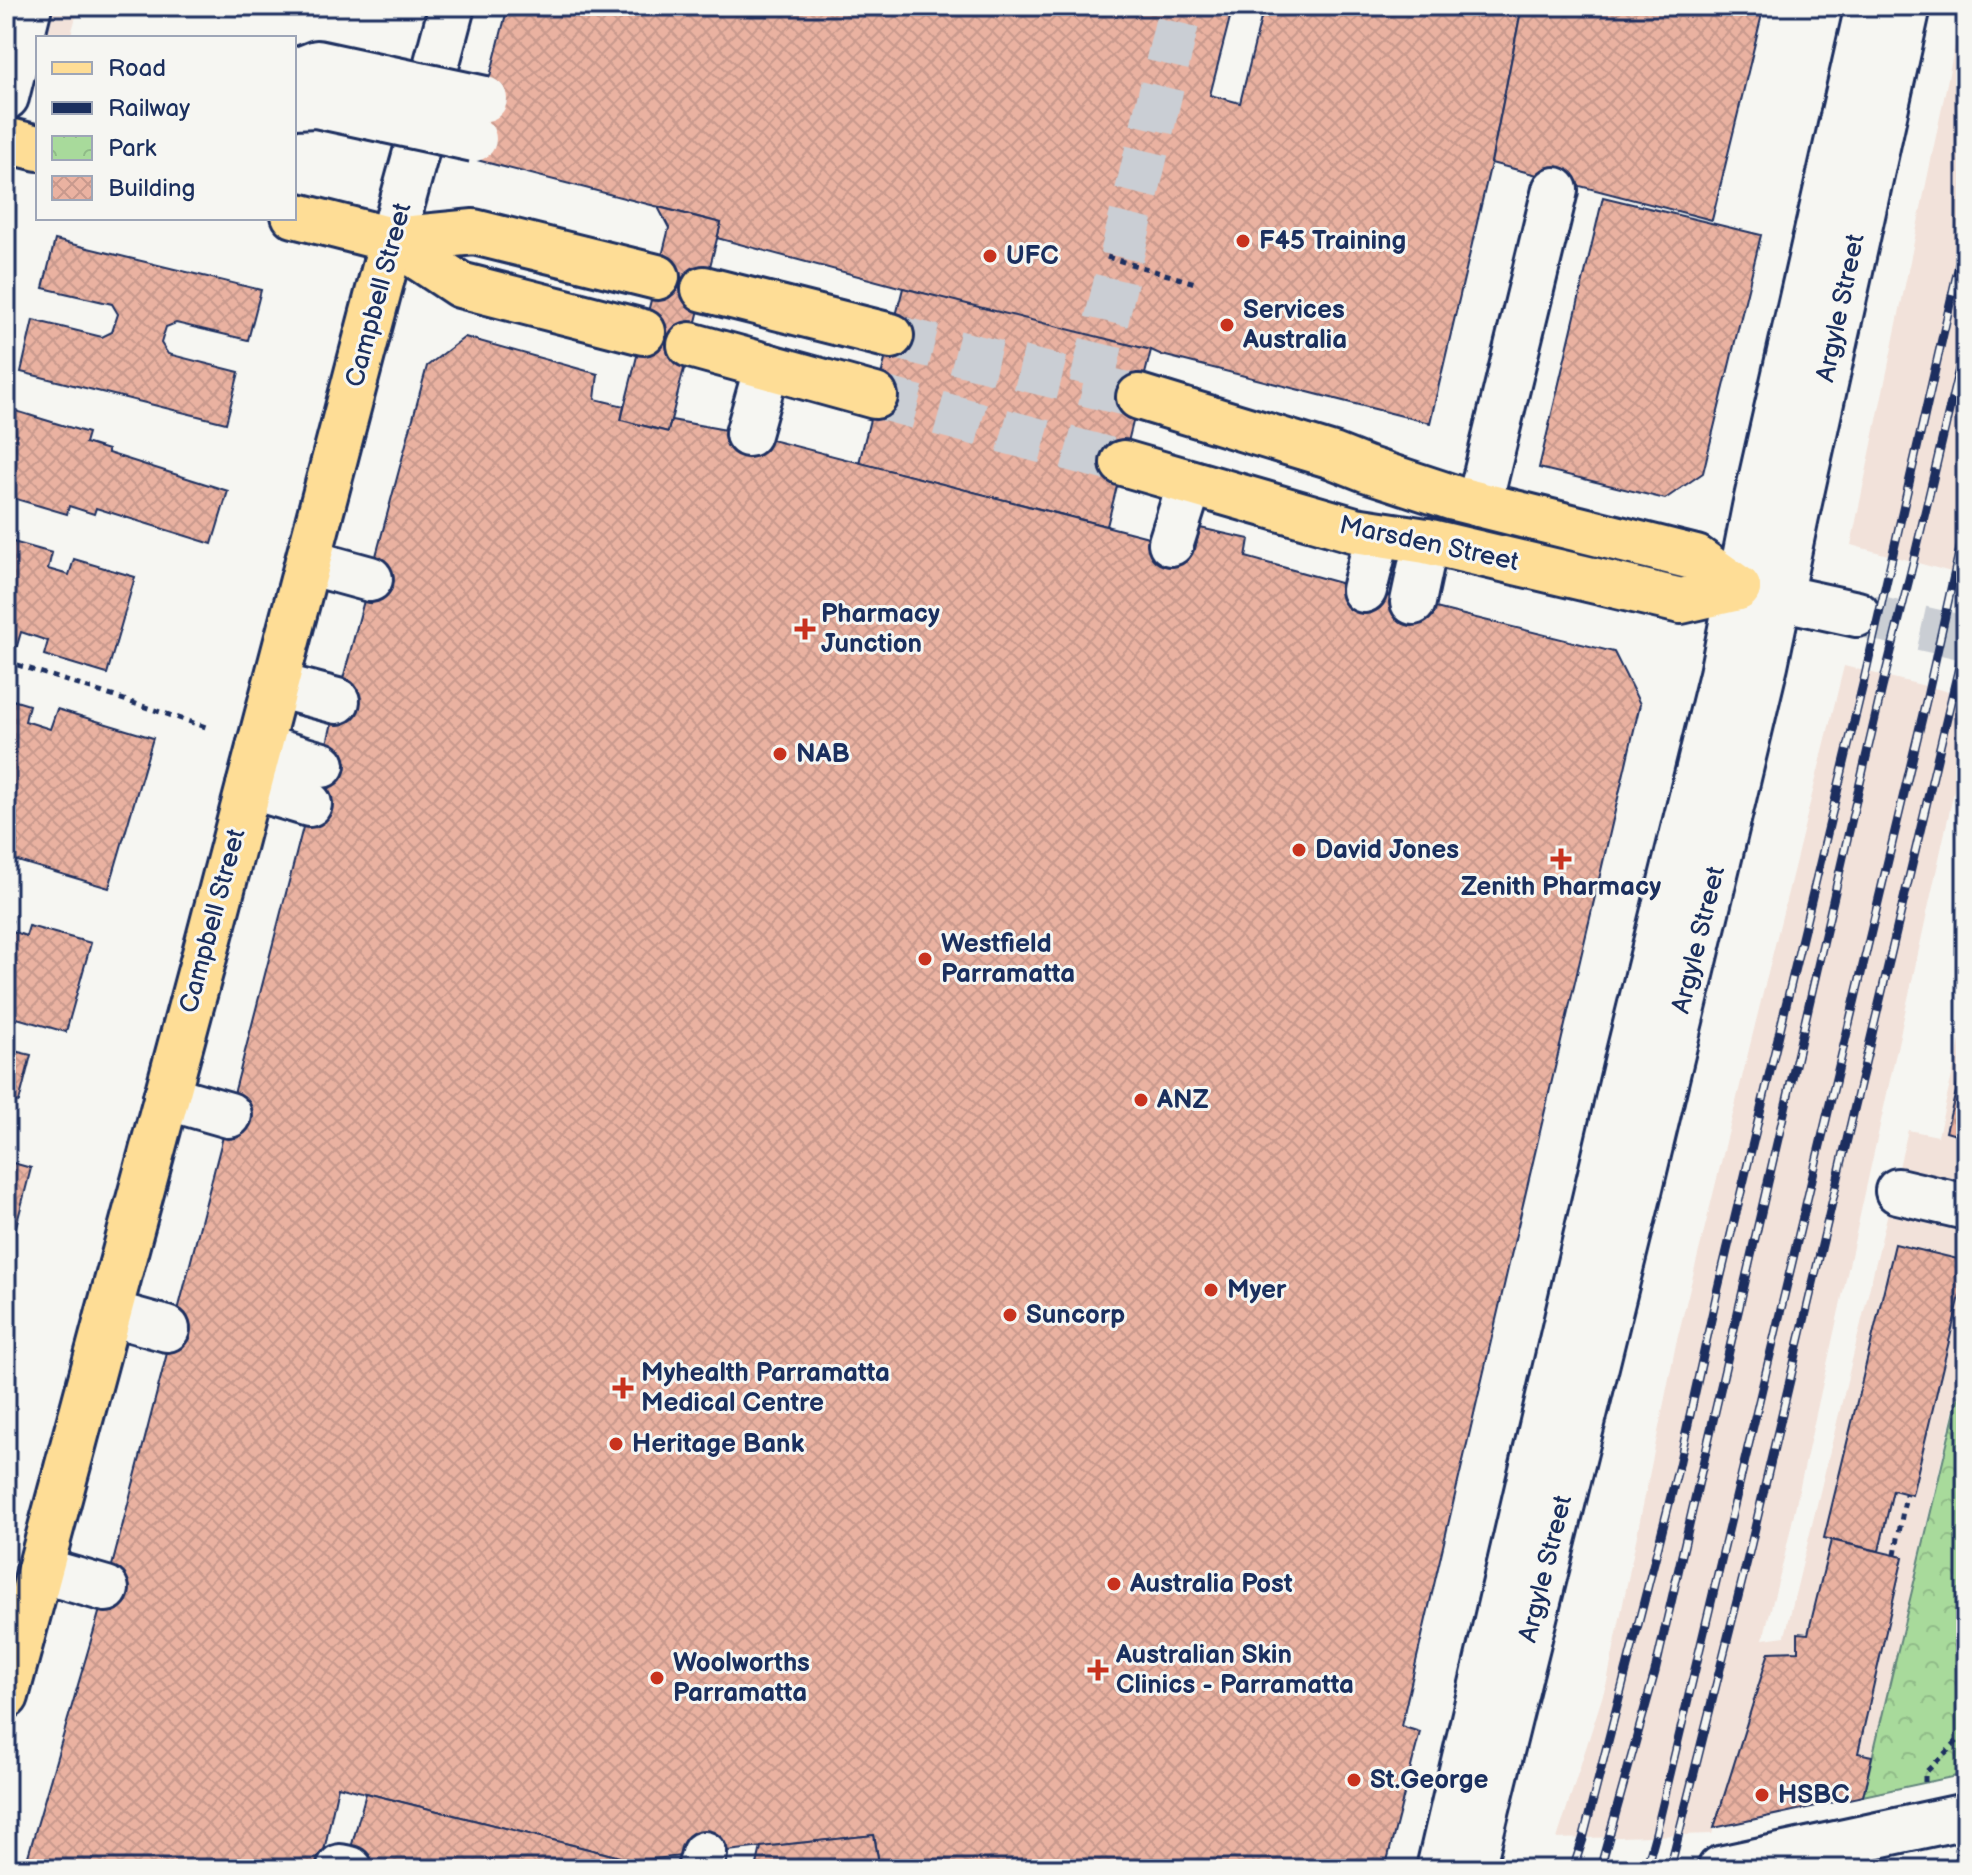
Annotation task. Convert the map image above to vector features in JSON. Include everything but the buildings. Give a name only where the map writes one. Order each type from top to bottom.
[{"type":"main road","points":[[6,140],[36,148]]},
{"type":"main road","points":[[296,216],[392,240],[460,285],[643,332]]},
{"type":"main road","points":[[392,240],[474,232],[657,277]]},
{"type":"main road","name":"Campbell Street","points":[[6,1696],[392,240]]},
{"type":"main road","points":[[704,289],[891,336]]},
{"type":"main road","points":[[690,345],[875,396]]},
{"type":"main road","name":"Marsden Street","points":[[1139,397],[1333,456],[1454,498],[1696,558],[1759,593]]},
{"type":"main road","name":"Marsden Street","points":[[1123,463],[1355,530],[1426,541],[1681,601],[1759,593]]},
{"type":"street","points":[[6,97],[29,6]]},
{"type":"street","points":[[434,74],[452,6]]},
{"type":"street","name":"Argyle Street","points":[[1472,1869],[1765,665],[1755,507],[1868,6]]},
{"type":"street","name":"Argyle Street","points":[[1439,1869],[1633,1038],[1722,674],[1759,593],[1908,6]]},
{"type":"street","points":[[296,71],[317,63],[480,119],[296,106]]},
{"type":"street","name":"Campbell Street","points":[[392,240],[418,145]]},
{"type":"street","points":[[1479,504],[1555,190]]},
{"type":"street","points":[[748,434],[767,366]]},
{"type":"street","points":[[1171,543],[1190,483]]},
{"type":"street","points":[[1364,590],[1378,534]]},
{"type":"street","points":[[1413,602],[1426,541]]},
{"type":"street","points":[[308,562],[370,579]]},
{"type":"street","name":"Marsden Street","points":[[1759,593],[1857,614]]},
{"type":"street","points":[[276,685],[337,701]]},
{"type":"street","points":[[254,766],[316,784]]},
{"type":"street","points":[[166,1097],[229,1115]]},
{"type":"street","points":[[1898,1191],[1966,1207]]},
{"type":"street","points":[[109,1313],[167,1329]]},
{"type":"street","points":[[40,1570],[106,1589]]},
{"type":"street","points":[[1720,1869],[1966,1816]]},
{"type":"path","points":[[1107,257],[1195,283]]},
{"type":"path","points":[[6,661],[209,728]]},
{"type":"path","points":[[1895,1555],[1906,1494]]},
{"type":"shaded area","points":[[6,6],[79,6],[71,36],[36,36],[36,80],[6,73]]},
{"type":"shaded area","points":[[1963,6],[1966,6],[1966,576],[1851,545]]},
{"type":"shaded area","points":[[1844,666],[1966,696],[1966,737],[1783,1563],[1763,1639],[1785,1636],[1908,1130],[1938,1136],[1966,1015],[1966,1356],[1863,1796],[1714,1828],[1712,1834],[1557,1839],[1607,1682],[1676,1344]]},
{"type":"green space","points":[[1963,1377],[1966,1378],[1966,1774],[1863,1796]]},
{"type":"tunnel","points":[[1091,386],[1181,6]]},
{"type":"tunnel","points":[[891,336],[1139,397]]},
{"type":"tunnel","points":[[875,396],[1123,463]]},
{"type":"tunnel","points":[[1857,614],[1966,638]]},
{"type":"railway","points":[[1573,1869],[1679,1465],[1966,234]]},
{"type":"railway","points":[[1600,1869],[1655,1672],[1882,688],[1966,339]]},
{"type":"railway","points":[[1646,1869],[1927,697],[1966,521]]},
{"type":"railway","points":[[1670,1869],[1750,1549],[1966,637]]},
{"type":"place","name":"F45 Training","points":[[1243,241]]},
{"type":"place","name":"UFC","points":[[990,256]]},
{"type":"place","name":"Services Australia","points":[[1227,325]]},
{"type":"place","name":"Pharmacy Junction","points":[[805,629]]},
{"type":"place","name":"NAB","points":[[780,754]]},
{"type":"place","name":"David Jones","points":[[1299,850]]},
{"type":"place","name":"Zenith Pharmacy","points":[[1561,859]]},
{"type":"place","name":"Westfield Parramatta","points":[[925,959]]},
{"type":"place","name":"ANZ","points":[[1141,1100]]},
{"type":"place","name":"Myer","points":[[1211,1290]]},
{"type":"place","name":"Suncorp","points":[[1010,1315]]},
{"type":"place","name":"Myhealth Parramatta Medical Centre","points":[[623,1388]]},
{"type":"place","name":"Heritage Bank","points":[[616,1444]]},
{"type":"place","name":"Australia Post","points":[[1114,1584]]},
{"type":"place","name":"Australian Skin Clinics - Parramatta","points":[[1098,1670]]},
{"type":"place","name":"Woolworths Parramatta","points":[[657,1678]]},
{"type":"place","name":"St.George","points":[[1354,1780]]},
{"type":"place","name":"HSBC","points":[[1762,1795]]}]
